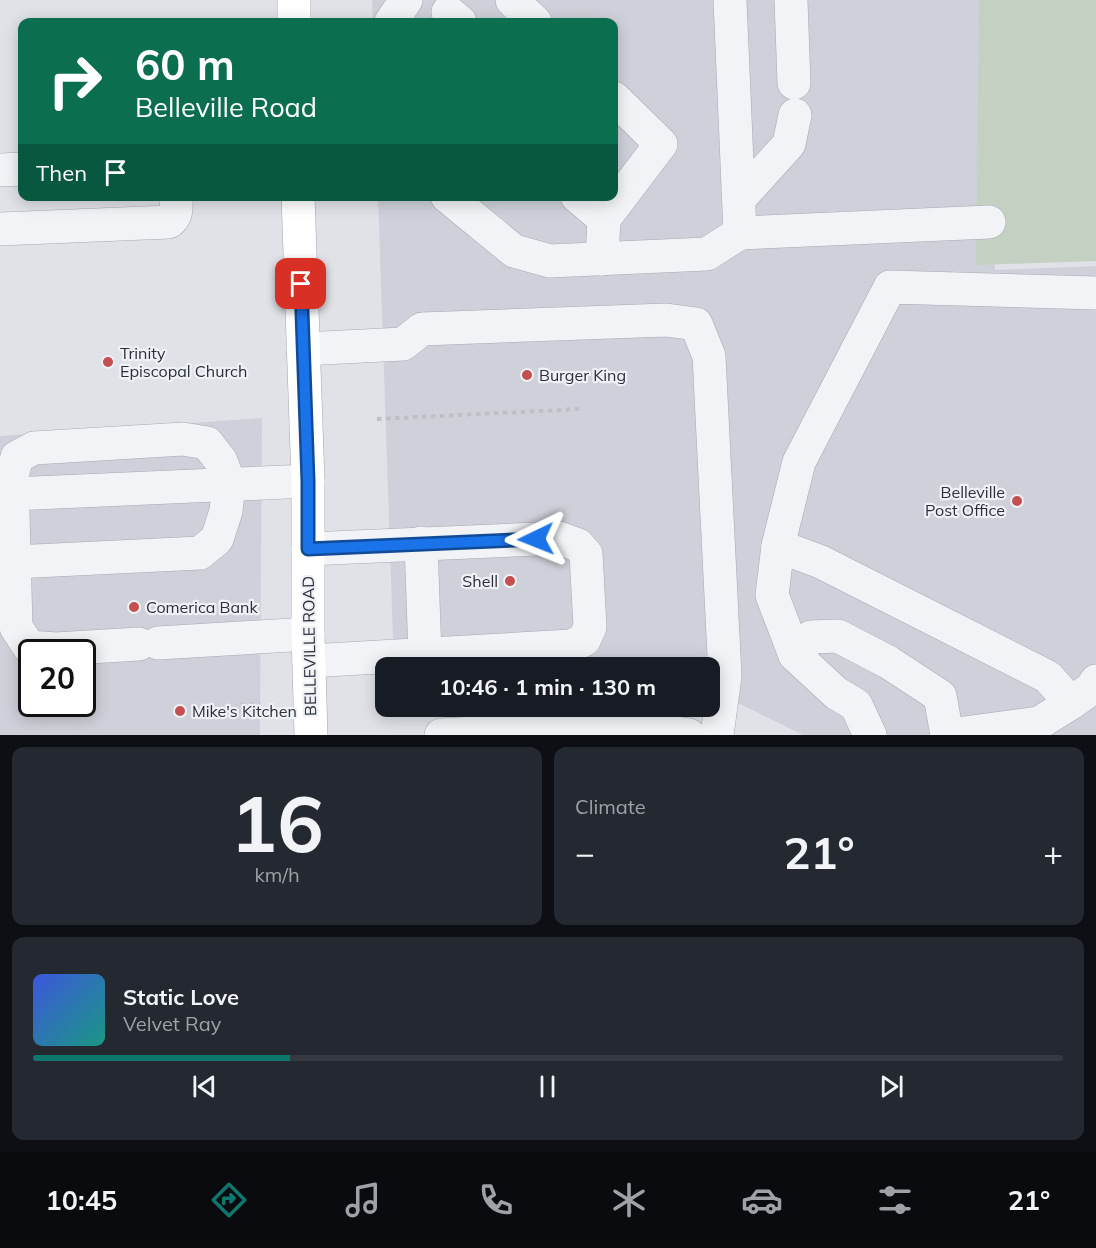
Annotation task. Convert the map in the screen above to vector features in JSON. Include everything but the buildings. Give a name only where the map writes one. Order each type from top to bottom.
[{"type":"main road","points":[[294,0],[294,18]]},
{"type":"main road","name":"BELLEVILLE ROAD","points":[[298,201],[308,481],[311,735]]},
{"type":"street","points":[[394,18],[406,0]]},
{"type":"street","points":[[512,0],[531,18]]},
{"type":"street","points":[[730,0],[740,233]]},
{"type":"street","points":[[739,199],[789,144],[795,99],[791,0]]},
{"type":"street","points":[[618,102],[661,144],[623,172]]},
{"type":"street","points":[[0,170],[18,169]]},
{"type":"street","points":[[0,229],[169,222],[174,218],[176,201]]},
{"type":"street","points":[[453,201],[514,251],[550,261],[707,254],[740,233],[989,222]]},
{"type":"street","points":[[583,201],[604,219]]},
{"type":"street","points":[[602,259],[604,219],[611,201]]},
{"type":"street","points":[[870,735],[856,705],[836,693],[795,656],[772,595],[778,546],[799,462],[890,287],[1096,292]]},
{"type":"street","points":[[303,349],[403,344],[423,329],[666,320],[696,324],[709,356],[714,450],[724,676],[717,735]]},
{"type":"street","points":[[14,562],[200,553],[217,538],[226,511],[230,483],[220,461],[207,443],[183,439],[34,448],[17,457],[12,476],[12,494],[14,562],[16,627],[29,648],[56,649],[148,643],[309,647],[494,657]]},
{"type":"street","points":[[12,494],[308,481]]},
{"type":"street","points":[[308,549],[559,538],[578,545],[586,554],[590,627],[584,640],[532,657]]},
{"type":"street","points":[[421,543],[425,655]]},
{"type":"street","points":[[778,546],[820,562],[1048,677],[1071,704]]},
{"type":"street","points":[[795,656],[811,637],[838,636],[888,662],[940,696],[948,735],[1038,723],[1071,704],[1092,688],[1096,681]]},
{"type":"street","points":[[441,735],[531,719],[689,735]]},
{"type":"path","points":[[376,419],[544,409],[581,409]]},
{"type":"path","points":[[241,705],[260,704]]},
{"type":"shaded area","points":[[372,0],[983,0],[995,270],[1096,266],[1096,735],[803,735],[720,694],[720,657],[394,657],[378,201],[618,201],[618,18],[373,18]]},
{"type":"shaded area","points":[[262,418],[260,735],[0,735],[0,436]]},
{"type":"green space","points":[[979,0],[1096,0],[1096,261],[976,265]]},
{"type":"place","name":"Trinity Episcopal Church","points":[[108,362]]},
{"type":"place","name":"Burger King","points":[[527,375]]},
{"type":"place","name":"Belleville Post Office","points":[[1017,501]]},
{"type":"place","name":"Shell","points":[[510,581]]},
{"type":"place","name":"Comerica Bank","points":[[134,607]]},
{"type":"place","name":"Mike's Kitchen","points":[[180,711]]},
{"type":"route","points":[[301,284],[308,549],[536,539]]}]
